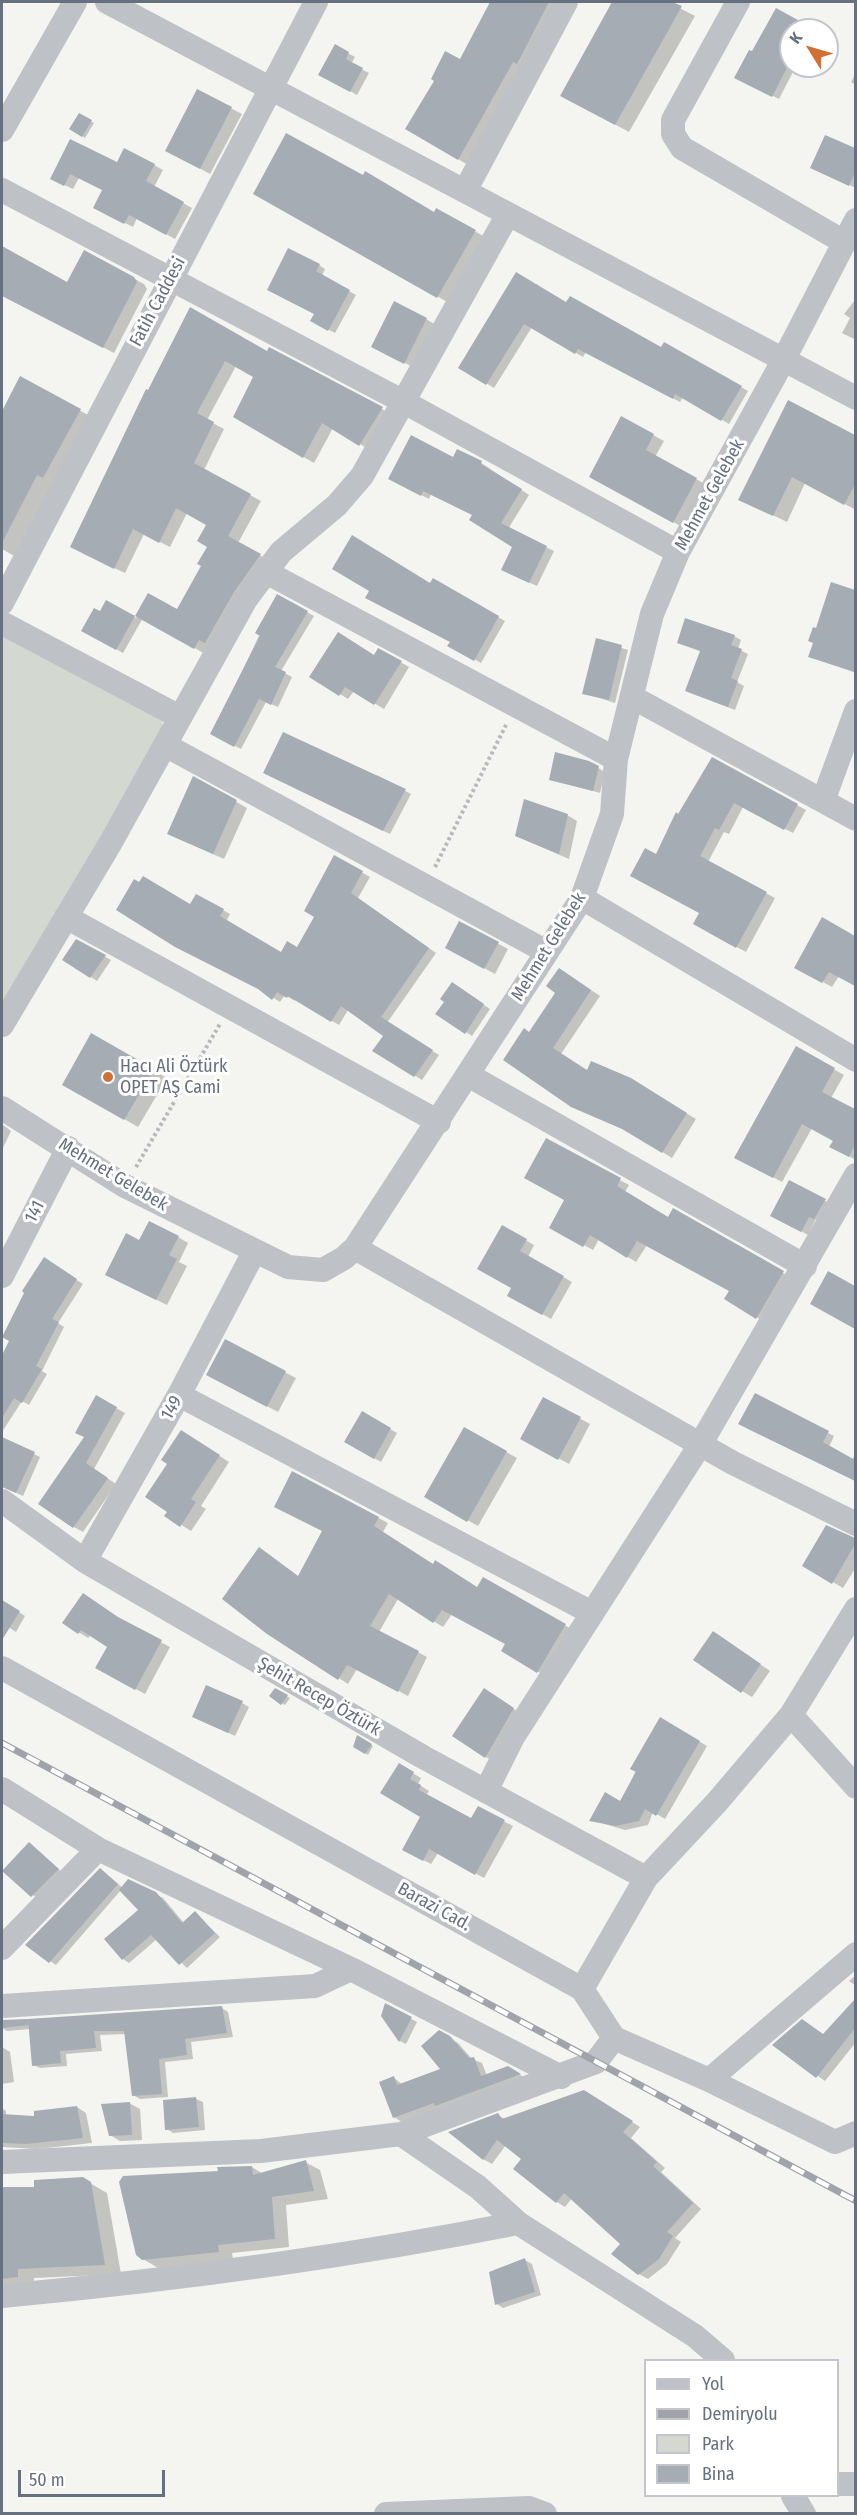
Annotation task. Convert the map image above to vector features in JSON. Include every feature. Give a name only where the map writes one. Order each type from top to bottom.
[{"type":"street","points":[[2,130],[75,2]]},
{"type":"street","points":[[107,2],[855,398]]},
{"type":"street","name":"Fatih Caddesi","points":[[2,603],[7,578],[272,89],[315,2]]},
{"type":"street","points":[[465,191],[566,2]]},
{"type":"street","points":[[738,2],[673,120],[673,134],[682,148],[844,242]]},
{"type":"street","points":[[2,190],[404,402],[678,552]]},
{"type":"street","points":[[2,1025],[165,745],[246,599],[264,571],[281,552],[337,505],[362,476],[508,214]]},
{"type":"street","name":"Mehmet Gelebek","points":[[2,1108],[125,1186],[288,1267],[323,1270],[344,1258],[355,1248],[439,1122],[582,898],[612,814],[616,759],[652,614],[678,552],[783,361],[855,220]]},
{"type":"street","points":[[264,571],[616,759]]},
{"type":"street","points":[[2,623],[180,717]]},
{"type":"street","points":[[632,697],[855,819]]},
{"type":"street","points":[[823,801],[855,711]]},
{"type":"street","points":[[165,745],[547,952]]},
{"type":"street","points":[[582,898],[855,1060]]},
{"type":"street","points":[[66,917],[439,1122]]},
{"type":"street","points":[[468,1075],[805,1266]]},
{"type":"street","name":"141","points":[[2,1276],[68,1148]]},
{"type":"street","points":[[486,1791],[513,1737],[700,1445],[805,1266],[855,1175]]},
{"type":"street","points":[[355,1248],[700,1445],[855,1524]]},
{"type":"street","name":"149","points":[[85,1561],[179,1395],[254,1252]]},
{"type":"street","points":[[179,1395],[592,1613]]},
{"type":"street","name":"Şehit Recep Öztürk","points":[[2,1502],[85,1561],[486,1791],[646,1878]]},
{"type":"street","points":[[582,1989],[646,1878],[717,1802],[791,1715],[855,1609]]},
{"type":"street","name":"Barazi Cad.","points":[[2,1668],[582,1989],[614,2038]]},
{"type":"street","points":[[791,1715],[855,1787]]},
{"type":"street","points":[[2,1789],[98,1849],[351,1969],[561,2077]]},
{"type":"street","points":[[2,1948],[98,1849]]},
{"type":"street","points":[[709,2080],[855,1954]]},
{"type":"street","points":[[2,2006],[315,1986],[351,1969]]},
{"type":"street","points":[[2,2162],[261,2151],[401,2134],[561,2077],[596,2062],[614,2038],[845,2138],[855,2154]]},
{"type":"street","points":[[401,2134],[478,2187],[518,2223],[695,2336],[721,2359]]},
{"type":"street","points":[[2,2296],[100,2287],[399,2246],[518,2223]]},
{"type":"street","points":[[839,2484],[855,2484]]},
{"type":"street","points":[[794,2497],[804,2514]]},
{"type":"street","points":[[386,2514],[529,2508],[545,2514]]},
{"type":"path","points":[[425,886],[516,705]]},
{"type":"path","points":[[125,1186],[230,1007]]},
{"type":"green space","points":[[7,632],[163,717],[162,731],[2,1007],[2,637]]},
{"type":"building","points":[[490,2],[549,2],[517,64],[513,62],[458,160],[405,129],[434,81],[431,79],[445,51],[460,59]]},
{"type":"building","points":[[612,2],[672,2],[682,6],[615,125],[560,96]]},
{"type":"building","points":[[776,8],[794,18],[779,18],[779,78],[782,78],[772,97],[734,78],[749,50],[752,51]]},
{"type":"building","points":[[335,44],[349,52],[346,59],[363,68],[350,92],[318,75]]},
{"type":"building","points":[[197,89],[232,107],[200,169],[165,151]]},
{"type":"building","points":[[79,113],[92,120],[82,137],[69,129]]},
{"type":"building","points":[[286,133],[363,175],[365,171],[434,212],[436,208],[476,230],[437,298],[253,194]]},
{"type":"building","points":[[825,135],[855,148],[855,172],[849,186],[810,168]]},
{"type":"building","points":[[70,139],[117,162],[124,148],[155,164],[146,181],[184,202],[166,235],[129,215],[124,224],[93,208],[102,190],[70,174],[64,186],[50,179]]},
{"type":"building","points":[[2,246],[67,282],[84,250],[134,277],[137,282],[103,348],[2,296]]},
{"type":"building","points":[[288,248],[320,264],[316,271],[350,290],[328,331],[310,321],[314,314],[267,290]]},
{"type":"building","points":[[516,272],[566,302],[570,296],[661,347],[664,342],[742,386],[721,421],[675,394],[673,399],[578,349],[575,354],[524,324],[486,385],[458,368]]},
{"type":"building","points":[[394,301],[427,318],[404,364],[371,347]]},
{"type":"building","points":[[190,307],[267,351],[269,347],[383,407],[359,446],[322,423],[303,458],[233,417],[253,377],[225,361],[197,413],[214,422],[194,463],[251,494],[228,536],[261,554],[234,592],[205,643],[199,640],[194,649],[135,616],[148,593],[177,609],[201,566],[197,564],[207,547],[197,541],[206,525],[176,508],[159,543],[133,529],[114,569],[70,547],[146,389],[148,390]]},
{"type":"building","points":[[20,376],[81,409],[43,478],[37,475],[2,543],[2,411]]},
{"type":"building","points":[[788,400],[855,435],[855,484],[844,505],[792,477],[773,516],[738,500]]},
{"type":"building","points":[[621,416],[654,434],[646,450],[697,478],[673,523],[589,477]]},
{"type":"building","points":[[411,435],[453,457],[457,449],[478,459],[482,461],[481,464],[522,489],[501,523],[547,546],[529,583],[501,570],[512,547],[469,520],[472,515],[423,491],[421,496],[388,479]]},
{"type":"building","points":[[352,535],[430,583],[433,578],[499,616],[474,661],[447,646],[450,642],[365,598],[369,591],[332,569]]},
{"type":"building","points":[[831,582],[855,590],[855,672],[808,657],[813,643],[808,641],[813,627],[816,628]]},
{"type":"building","points":[[277,594],[308,611],[275,667],[286,672],[271,705],[259,699],[234,747],[210,734],[260,636],[255,633]]},
{"type":"building","points":[[106,600],[135,616],[116,650],[81,631],[94,608],[100,611]]},
{"type":"building","points":[[685,618],[735,635],[731,645],[742,649],[731,678],[738,681],[728,707],[685,691],[700,651],[677,643]]},
{"type":"building","points":[[338,632],[374,655],[378,648],[402,661],[374,705],[345,687],[339,696],[309,677]]},
{"type":"building","points":[[596,638],[622,645],[609,700],[582,694]]},
{"type":"building","points":[[283,732],[406,789],[383,831],[263,773]]},
{"type":"building","points":[[555,752],[599,766],[593,791],[549,780]]},
{"type":"building","points":[[712,757],[798,804],[784,830],[734,803],[719,830],[715,828],[700,856],[767,892],[736,948],[693,924],[699,913],[630,876],[645,848],[656,854],[676,812],[678,814]]},
{"type":"building","points":[[193,776],[237,800],[213,854],[167,834]]},
{"type":"building","points":[[524,799],[568,814],[559,854],[515,836]]},
{"type":"building","points":[[334,855],[363,871],[351,893],[429,948],[381,1017],[433,1050],[414,1077],[372,1051],[383,1036],[341,1006],[331,1022],[288,996],[287,998],[277,992],[272,1000],[258,989],[175,947],[116,910],[134,879],[139,882],[143,876],[190,904],[196,894],[224,909],[220,916],[281,952],[287,941],[297,947],[314,917],[304,911]]},
{"type":"building","points":[[822,917],[855,936],[855,986],[829,972],[822,983],[794,968]]},
{"type":"building","points":[[459,921],[499,942],[484,969],[445,948]]},
{"type":"building","points":[[76,939],[106,955],[90,978],[62,960]]},
{"type":"building","points":[[559,968],[591,990],[553,1048],[587,1070],[591,1061],[631,1078],[687,1113],[662,1153],[622,1129],[571,1107],[503,1060],[524,1028],[529,1032],[555,993],[546,986]]},
{"type":"building","points":[[452,982],[484,1004],[465,1034],[435,1014],[444,1002],[440,999]]},
{"type":"building","name":"Hacı Ali Öztürk OPET AŞ Cami","points":[[91,1033],[154,1069],[124,1120],[62,1085]]},
{"type":"building","points":[[796,1046],[835,1068],[822,1092],[855,1109],[855,1144],[849,1157],[829,1147],[833,1141],[802,1124],[773,1178],[734,1158]]},
{"type":"building","points":[[546,1138],[621,1178],[617,1186],[668,1217],[673,1208],[784,1271],[756,1319],[724,1299],[729,1291],[637,1241],[627,1258],[590,1235],[583,1247],[549,1228],[564,1200],[524,1178]]},
{"type":"building","points":[[789,1180],[826,1199],[814,1219],[809,1217],[801,1232],[770,1216]]},
{"type":"building","points":[[149,1221],[179,1236],[169,1255],[177,1259],[156,1300],[105,1275],[126,1233],[139,1240]]},
{"type":"building","points":[[502,1225],[527,1239],[520,1251],[564,1276],[542,1315],[507,1296],[511,1288],[477,1269]]},
{"type":"building","points":[[44,1257],[77,1279],[52,1319],[59,1322],[36,1366],[42,1369],[22,1403],[14,1398],[2,1418],[2,1355],[9,1341],[2,1337],[24,1293],[22,1291]]},
{"type":"building","points":[[828,1271],[855,1286],[855,1329],[810,1304]]},
{"type":"building","points":[[225,1339],[286,1371],[267,1407],[206,1375]]},
{"type":"building","points":[[755,1393],[829,1431],[823,1442],[855,1460],[855,1481],[738,1424]]},
{"type":"building","points":[[96,1395],[117,1407],[86,1463],[108,1478],[73,1528],[38,1504],[84,1437],[75,1433]]},
{"type":"building","points":[[543,1397],[581,1417],[558,1460],[520,1439]]},
{"type":"building","points":[[362,1411],[391,1428],[374,1459],[344,1442]]},
{"type":"building","points":[[464,1427],[507,1451],[467,1522],[424,1497]]},
{"type":"building","points":[[181,1430],[220,1455],[191,1499],[196,1502],[180,1527],[164,1516],[167,1512],[145,1497],[167,1464],[161,1460]]},
{"type":"building","points":[[2,1437],[35,1452],[16,1493],[2,1487]]},
{"type":"building","points":[[292,1471],[379,1517],[374,1526],[433,1564],[435,1560],[477,1587],[483,1577],[566,1624],[537,1673],[501,1651],[505,1644],[442,1610],[433,1623],[389,1594],[370,1626],[419,1651],[398,1692],[347,1665],[338,1680],[267,1634],[222,1599],[259,1547],[298,1576],[322,1531],[274,1507]]},
{"type":"building","points":[[826,1525],[855,1538],[855,1544],[832,1584],[802,1566]]},
{"type":"building","points":[[83,1593],[118,1617],[162,1640],[135,1690],[95,1668],[107,1647],[81,1630],[78,1634],[62,1623]]},
{"type":"building","points":[[2,1600],[20,1611],[2,1640]]},
{"type":"building","points":[[713,1631],[761,1664],[741,1693],[693,1660]]},
{"type":"building","points":[[206,1685],[243,1701],[228,1733],[192,1717]]},
{"type":"building","points":[[275,1688],[288,1695],[281,1705],[269,1696]]},
{"type":"building","points":[[484,1688],[514,1708],[485,1758],[452,1736]]},
{"type":"building","points":[[660,1717],[700,1741],[656,1816],[645,1809],[639,1821],[616,1826],[589,1821],[605,1792],[620,1801],[636,1772],[630,1769]]},
{"type":"building","points":[[357,1735],[372,1744],[365,1754],[353,1747]]},
{"type":"building","points":[[399,1763],[414,1772],[410,1779],[421,1785],[419,1790],[471,1818],[478,1806],[505,1820],[475,1875],[429,1849],[423,1861],[402,1850],[420,1817],[380,1793]]},
{"type":"building","points":[[29,1842],[59,1869],[31,1897],[2,1871]]},
{"type":"building","points":[[100,1868],[118,1884],[49,1963],[25,1945]]},
{"type":"building","points":[[128,1879],[156,1892],[182,1923],[195,1911],[215,1933],[179,1965],[151,1935],[122,1960],[104,1939],[138,1910],[119,1890]]},
{"type":"building","points":[[855,1999],[855,2028],[816,2078],[772,2045],[802,2019],[823,2034]]},
{"type":"building","points":[[385,2003],[412,2017],[399,2042],[381,2016]]},
{"type":"building","points":[[222,2006],[227,2033],[185,2039],[187,2055],[159,2059],[162,2094],[132,2096],[124,2031],[94,2031],[96,2048],[60,2051],[61,2063],[32,2066],[28,2019]]},
{"type":"building","points":[[28,2019],[29,2025],[2,2028],[2,2020]]},
{"type":"building","points":[[439,2030],[450,2036],[469,2058],[474,2057],[481,2076],[508,2066],[521,2074],[435,2106],[434,2103],[393,2118],[379,2082],[394,2076],[397,2085],[440,2069],[421,2046]]},
{"type":"building","points":[[584,2090],[633,2121],[623,2132],[657,2162],[653,2166],[693,2203],[667,2232],[673,2236],[659,2259],[638,2275],[611,2254],[620,2244],[564,2193],[556,2203],[513,2169],[521,2159],[497,2140],[483,2160],[448,2132],[498,2113],[502,2119]]},
{"type":"building","points":[[196,2097],[199,2127],[165,2130],[163,2100]]},
{"type":"building","points":[[130,2102],[132,2135],[109,2136],[101,2104]]},
{"type":"building","points":[[77,2106],[83,2138],[26,2144],[2,2143],[2,2114],[34,2116],[34,2111]]},
{"type":"building","points":[[306,2160],[314,2191],[272,2197],[275,2239],[218,2245],[219,2252],[142,2260],[136,2255],[119,2182],[123,2176],[218,2171],[217,2167],[252,2166],[253,2175]]},
{"type":"building","points":[[83,2177],[91,2182],[105,2265],[18,2269],[18,2277],[2,2279],[2,2187],[34,2187],[34,2180]]},
{"type":"building","points":[[525,2258],[535,2292],[495,2305],[489,2272]]},
{"type":"railway","points":[[2,1743],[856,2201]]},
{"type":"place","name":"Hacı Ali Öztürk OPET AŞ Cami","points":[[108,1077]]}]
